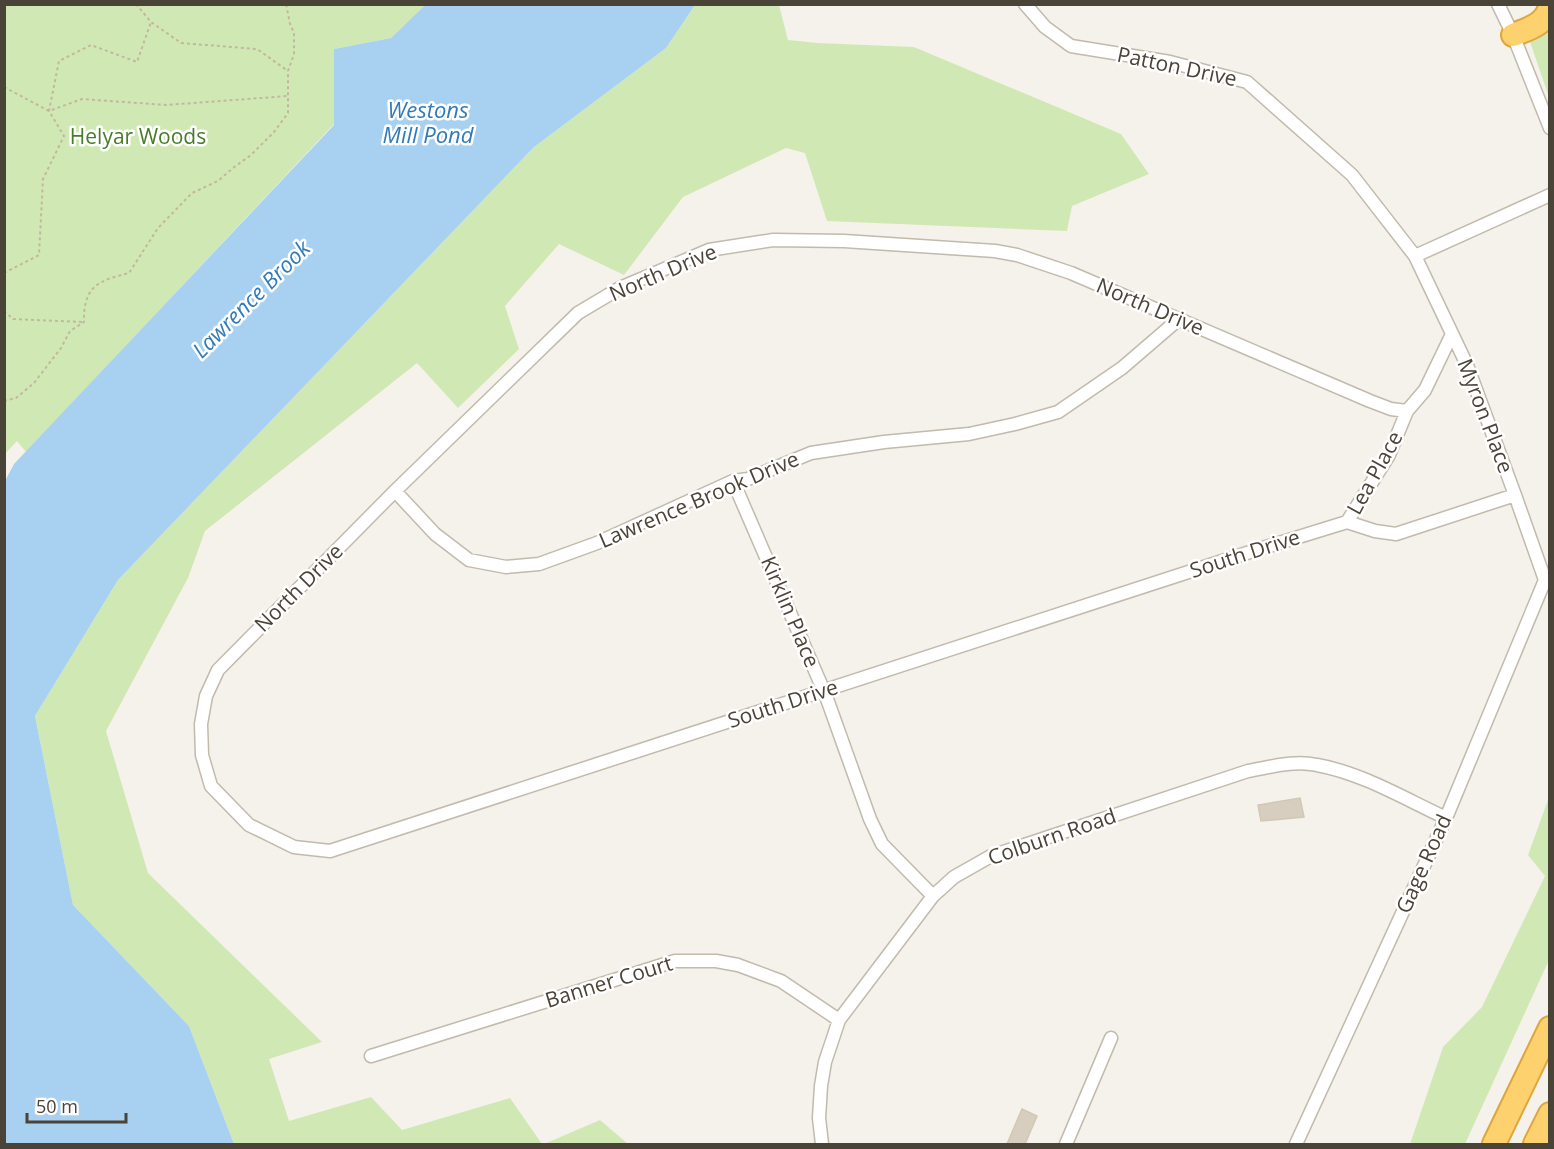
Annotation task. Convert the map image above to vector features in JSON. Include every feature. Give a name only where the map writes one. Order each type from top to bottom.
[{"type":"highway","points":[[1513,35],[1541,22],[1550,7]]},
{"type":"highway","points":[[1494,1144],[1550,1028]]},
{"type":"highway","points":[[1535,1144],[1550,1114]]},
{"type":"street","name":"Patton Drive","points":[[1025,4],[1045,27],[1071,46],[1170,62],[1247,82],[1352,175],[1415,256]]},
{"type":"street","points":[[1498,4],[1513,35],[1550,128]]},
{"type":"street","points":[[1415,256],[1550,195]]},
{"type":"street","name":"North Drive","points":[[228,803],[211,786],[202,755],[201,724],[206,696],[218,670],[395,491],[578,313],[620,288],[709,250],[773,240],[844,241],[995,251],[1017,255],[1071,273],[1370,402],[1407,411]]},
{"type":"street","name":"Myron Place","points":[[1415,256],[1467,365],[1547,579]]},
{"type":"street","name":"Lawrence Brook Drive","points":[[395,491],[435,534],[469,560],[506,567],[539,564],[597,543],[733,481],[748,479],[811,453],[884,442],[969,434],[1058,412],[1122,368],[1179,319]]},
{"type":"street","name":"Lea Place","points":[[1452,334],[1425,390],[1407,411],[1389,455],[1347,522],[1375,531],[1396,534],[1515,495]]},
{"type":"street","name":"Kirklin Place","points":[[733,481],[824,690],[870,819],[882,844],[933,896]]},
{"type":"street","name":"South Drive","points":[[228,803],[249,825],[294,847],[330,851],[1347,522]]},
{"type":"street","name":"Gage Road","points":[[1296,1144],[1446,818],[1547,579]]},
{"type":"street","name":"Colburn Road","points":[[822,1144],[819,1118],[821,1086],[825,1062],[839,1020],[933,896],[954,877],[991,856],[1248,771],[1287,764],[1316,764],[1348,773],[1446,818]]},
{"type":"street","name":"Banner Court","points":[[370,1056],[675,961],[716,961],[738,964],[781,981],[839,1020]]},
{"type":"street","points":[[1066,1144],[1111,1038]]},
{"type":"path","points":[[136,4],[151,22],[181,44],[257,49],[288,71]]},
{"type":"path","points":[[84,322],[86,301],[92,289],[102,280],[129,273],[158,228],[192,193],[218,181],[252,155],[288,113],[288,71],[294,54],[294,33],[286,4]]},
{"type":"path","points":[[49,111],[59,61],[91,45],[137,62],[151,22]]},
{"type":"path","points":[[4,87],[49,111],[63,136],[44,179],[39,255],[4,273]]},
{"type":"path","points":[[49,111],[82,99],[165,105],[288,96]]},
{"type":"path","points":[[4,311],[13,319],[84,322]]},
{"type":"path","points":[[4,401],[15,398],[34,383],[61,348],[70,331],[84,322]]},
{"type":"green space","name":"Helyar Woods","points":[[5,5],[425,5],[391,38],[334,49],[334,124],[26,452],[17,441],[5,454]]},
{"type":"green space","points":[[695,5],[779,5],[788,40],[914,47],[1121,134],[1149,174],[1072,206],[1067,231],[827,221],[805,153],[786,148],[683,197],[624,275],[559,244],[505,306],[519,349],[458,408],[417,363],[205,531],[188,578],[106,731],[148,873],[322,1042],[269,1059],[289,1121],[371,1097],[402,1130],[510,1098],[542,1144],[234,1144],[189,1026],[73,905],[35,716],[118,580],[534,147],[666,48]]},
{"type":"green space","points":[[1549,25],[1549,97],[1530,42]]},
{"type":"green space","points":[[1549,797],[1549,960],[1465,1144],[1410,1144],[1443,1047],[1482,1007],[1545,876],[1528,855]]},
{"type":"green space","points":[[600,1120],[628,1144],[544,1144]]},
{"type":"water","name":"Westons Mill Pond","points":[[425,5],[695,5],[666,48],[534,147],[118,580],[35,716],[73,905],[189,1026],[234,1144],[5,1144],[5,481],[14,464],[334,125],[334,49],[391,38]]},
{"type":"building","points":[[1300,798],[1304,817],[1261,821],[1258,805]]},
{"type":"building","points":[[1022,1109],[1037,1116],[1025,1144],[1007,1144]]},
{"type":"water label","name":"Lawrence Brook","points":[[251,299]]}]
